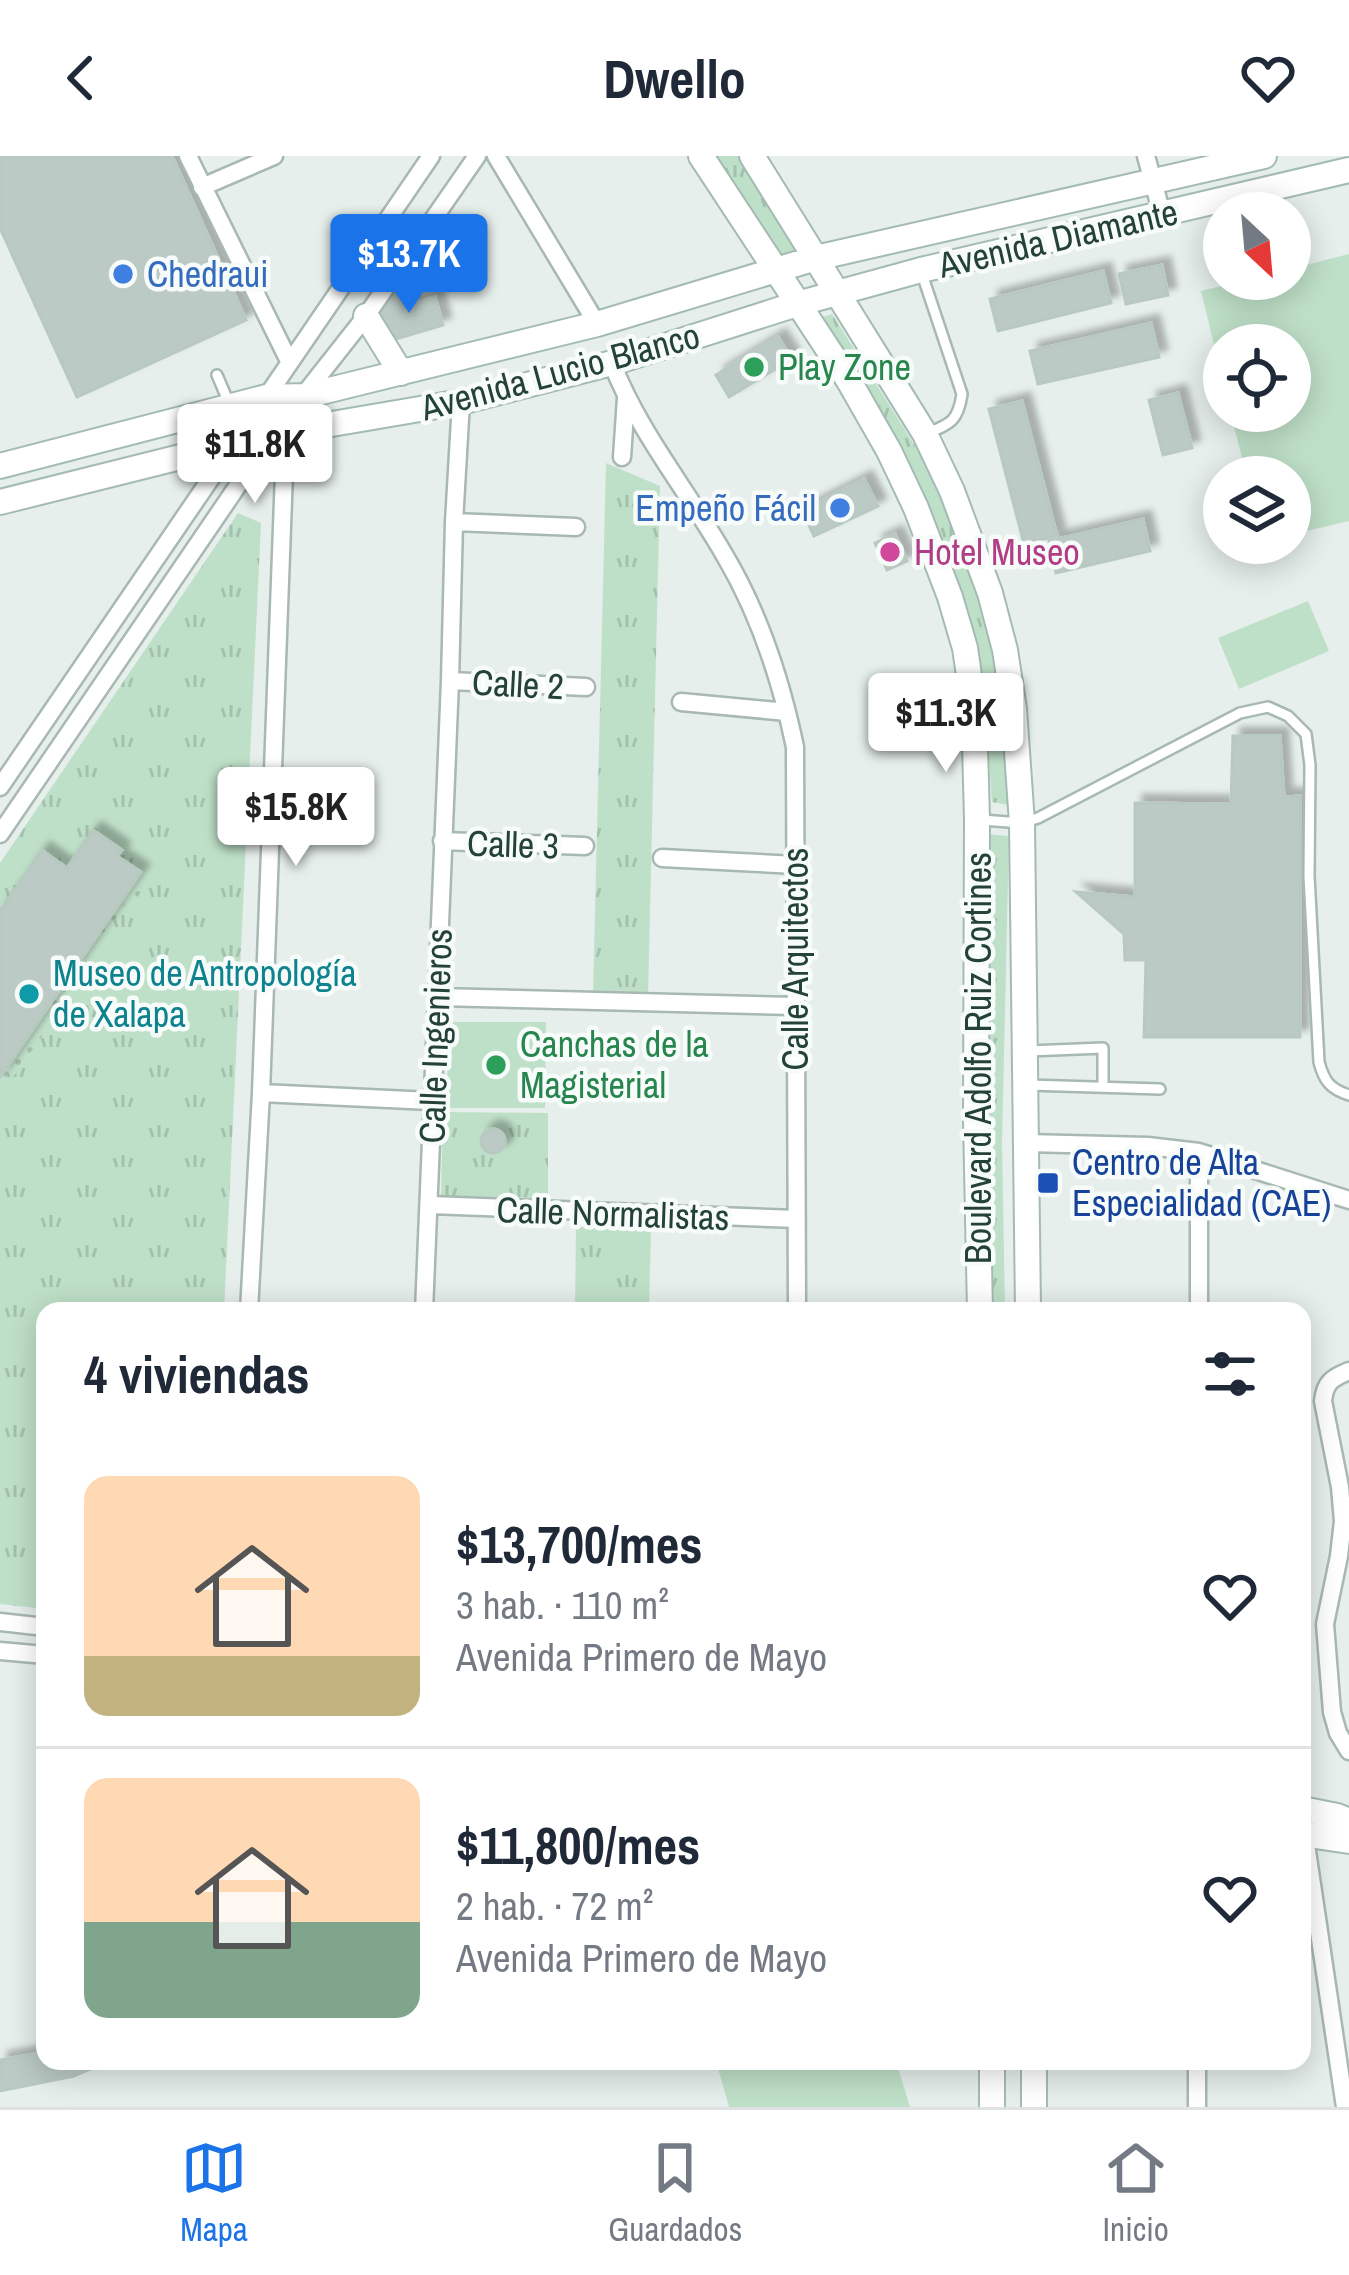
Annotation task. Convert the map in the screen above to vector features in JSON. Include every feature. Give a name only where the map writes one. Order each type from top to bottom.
[{"type":"main road","name":"Boulevard Adolfo Ruiz Cortines","points":[[701,156],[890,451],[950,597],[965,648],[974,710],[977,819],[980,1302]]},
{"type":"main road","name":"Boulevard Adolfo Ruiz Cortines","points":[[752,156],[926,434],[990,593],[1005,650],[1022,823],[1028,1302]]},
{"type":"main road","name":"Avenida Diamante","points":[[816,258],[1264,156]]},
{"type":"main road","name":"Avenida Diamante","points":[[837,293],[1349,170]]},
{"type":"main road","name":"Avenida Lucio Blanco","points":[[0,466],[266,397],[305,396],[597,324],[816,258]]},
{"type":"main road","name":"Avenida Lucio Blanco","points":[[0,502],[273,434],[461,402],[612,363],[837,293]]},
{"type":"main road","points":[[366,316],[401,373]]},
{"type":"main road","points":[[1311,1815],[1349,1821]]},
{"type":"main road","points":[[1311,1835],[1349,1840]]},
{"type":"main road","points":[[992,2070],[992,2107]]},
{"type":"main road","points":[[1034,2070],[1034,2107]]},
{"type":"street","points":[[188,156],[290,361]]},
{"type":"street","points":[[202,187],[274,156]]},
{"type":"street","points":[[0,787],[431,156]]},
{"type":"street","points":[[0,834],[273,434],[366,316],[477,156]]},
{"type":"street","points":[[496,156],[597,324]]},
{"type":"street","points":[[1147,156],[1162,214]]},
{"type":"street","name":"Calle Arquitectos","points":[[612,363],[626,398],[751,602],[794,747],[797,1302]]},
{"type":"street","points":[[622,457],[626,398]]},
{"type":"street","name":"Calle Ingenieros","points":[[425,1302],[461,402]]},
{"type":"street","points":[[249,1302],[284,473],[273,434]]},
{"type":"street","points":[[454,522],[576,526]]},
{"type":"street","name":"Calle 2","points":[[450,681],[586,687]]},
{"type":"street","points":[[680,702],[787,712]]},
{"type":"street","name":"Calle 3","points":[[442,841],[585,846]]},
{"type":"street","points":[[662,858],[796,865]]},
{"type":"street","points":[[437,998],[796,1006]]},
{"type":"street","points":[[261,1093],[431,1101]]},
{"type":"street","points":[[1026,1143],[1199,1152],[1349,1200]]},
{"type":"street","points":[[1198,1302],[1199,1152]]},
{"type":"street","name":"Calle Normalistas","points":[[430,1204],[796,1220]]},
{"type":"street","points":[[1349,1371],[1330,1379],[1323,1401],[1343,1520],[1325,1624],[1332,1712],[1349,1751]]},
{"type":"street","points":[[36,1626],[1,1622],[0,1647],[36,1653]]},
{"type":"street","points":[[1311,1886],[1345,2107]]},
{"type":"street","points":[[1197,2070],[1197,2107]]},
{"type":"lane","points":[[921,270],[962,394],[959,413],[947,426],[926,434]]},
{"type":"lane","points":[[217,375],[231,406]]},
{"type":"lane","points":[[977,819],[1022,823],[1240,713],[1268,707],[1288,716],[1306,734],[1310,765],[1309,876],[1319,1062],[1323,1079],[1334,1091],[1349,1095]]},
{"type":"lane","points":[[1025,1051],[1103,1048],[1102,1087]]},
{"type":"lane","points":[[1025,1085],[1160,1089]]},
{"type":"green space","points":[[717,156],[738,156],[799,255],[783,260]]},
{"type":"green space","points":[[1349,254],[1349,521],[1311,530],[1311,456],[1242,456],[1235,432],[1311,432],[1311,324],[1209,324],[1203,300],[1311,300],[1311,264]]},
{"type":"green space","points":[[832,314],[944,492],[982,594],[1005,699],[1008,805],[992,802],[985,697],[960,597],[811,321]]},
{"type":"green space","points":[[606,463],[660,486],[648,997],[593,994]]},
{"type":"green space","points":[[238,513],[261,523],[224,1302],[36,1302],[36,1608],[0,1604],[0,863]]},
{"type":"green space","points":[[1308,601],[1329,651],[1239,689],[1218,638]]},
{"type":"green space","points":[[986,834],[1009,836],[1002,1143],[1005,1302],[989,1302]]},
{"type":"green space","points":[[136,879],[145,886],[137,898],[131,895],[99,943],[102,946],[42,1026],[46,1030],[14,1076],[9,1073],[0,1085],[0,1077]]},
{"type":"green space","name":"Canchas de la Magisterial","points":[[448,1022],[546,1022],[545,1108],[447,1108]]},
{"type":"green space","points":[[443,1112],[548,1113],[548,1201],[441,1197]]},
{"type":"green space","points":[[576,1227],[651,1229],[649,1302],[575,1302]]},
{"type":"green space","points":[[719,2070],[899,2070],[910,2107],[729,2107]]},
{"type":"building","name":"Chedraui","points":[[0,156],[172,156],[246,320],[77,397],[0,228]]},
{"type":"building","points":[[1162,265],[1168,295],[1126,304],[1119,274]]},
{"type":"building","points":[[1103,271],[1111,303],[998,331],[990,299]]},
{"type":"building","points":[[401,293],[406,306],[435,297],[443,325],[396,339],[374,309]]},
{"type":"building","points":[[1151,323],[1159,357],[1038,384],[1030,351]]},
{"type":"building","name":"Play Zone","points":[[778,337],[792,359],[729,397],[716,375]]},
{"type":"building","points":[[1178,393],[1192,448],[1163,455],[1149,400]]},
{"type":"building","points":[[1022,401],[1057,536],[1024,544],[989,409]]},
{"type":"building","name":"Empeño Fácil","points":[[864,479],[878,506],[814,536],[802,511]]},
{"type":"building","points":[[1143,519],[1150,551],[1056,573],[1049,541]]},
{"type":"building","points":[[895,534],[907,561],[887,570],[875,543]]},
{"type":"building","points":[[1233,736],[1280,736],[1284,797],[1300,796],[1300,1037],[1144,1037],[1146,960],[1125,960],[1124,934],[1076,892],[1135,897],[1135,803],[1231,804]]},
{"type":"building","name":"Museo de Antropología de Xalapa","points":[[93,830],[122,850],[117,856],[141,872],[0,1077],[0,911],[42,850],[67,868]]},
{"type":"building","points":[[493,1129],[502,1132],[502,1150],[493,1153],[484,1150],[481,1141],[484,1132]]},
{"type":"building","points":[[36,2054],[36,2070],[88,2070],[0,2091],[0,2060]]},
{"type":"place","name":"Chedraui","points":[[123,274]]},
{"type":"place","name":"Play Zone","points":[[754,367]]},
{"type":"place","name":"Empeño Fácil","points":[[840,508]]},
{"type":"place","name":"Hotel Museo","points":[[890,552]]},
{"type":"place","name":"Museo de Antropología de Xalapa","points":[[29,994]]},
{"type":"place","name":"Canchas de la Magisterial","points":[[496,1065]]},
{"type":"place","name":"Centro de Alta Especialidad (CAE)","points":[[1048,1183]]}]
